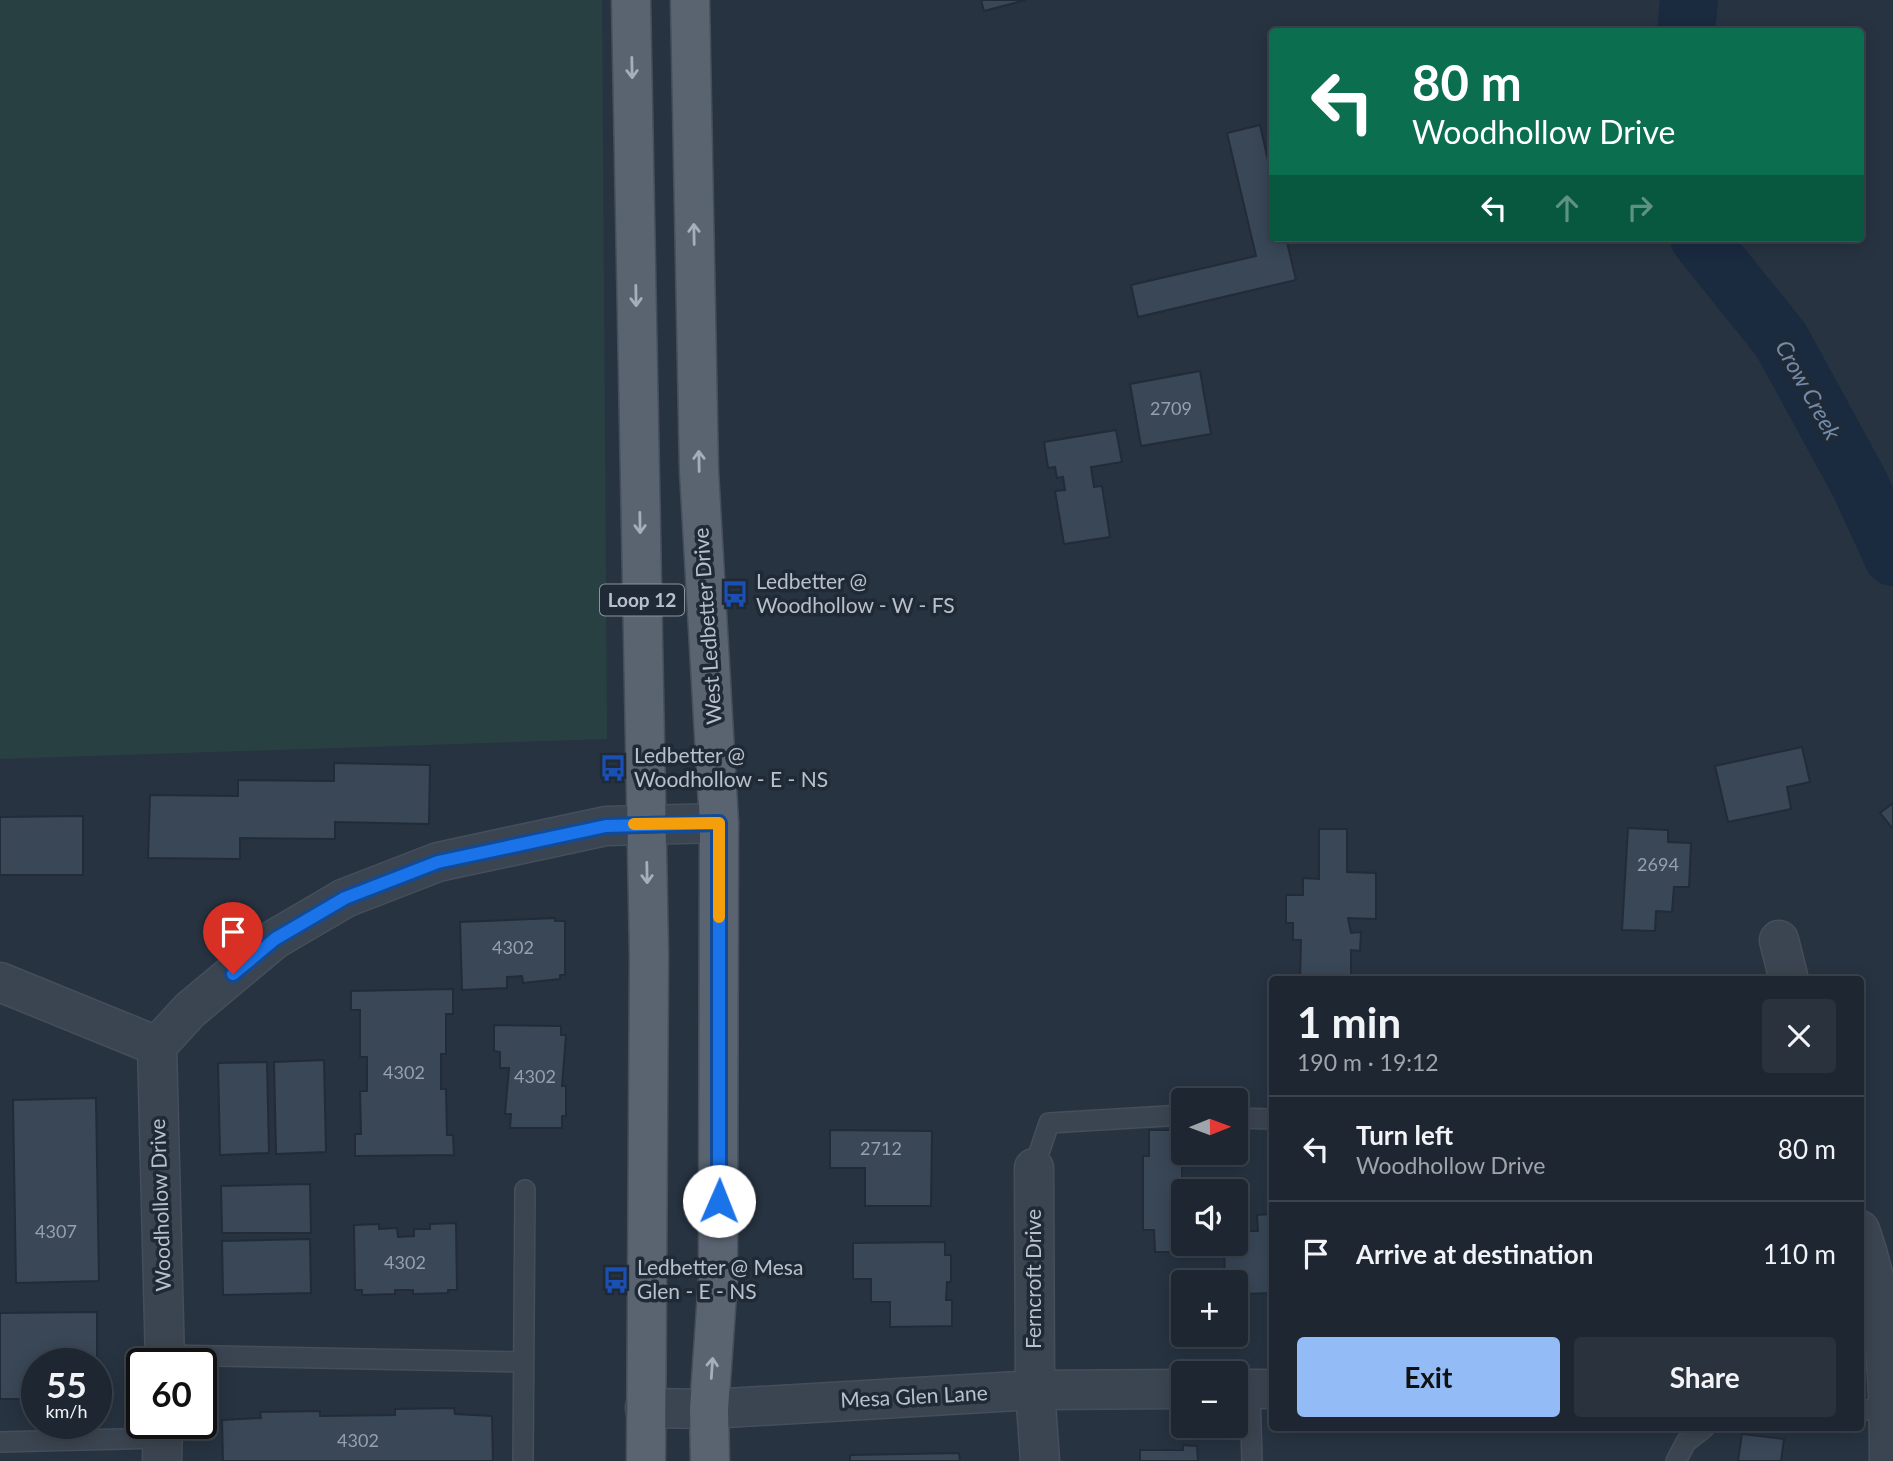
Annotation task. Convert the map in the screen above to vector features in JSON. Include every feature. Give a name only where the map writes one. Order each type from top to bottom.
[{"type":"main road","name":"Loop 12","points":[[631,0],[649,955],[646,1461]]},
{"type":"main road","name":"West Ledbetter Drive","points":[[690,0],[699,471],[719,823],[718,1280],[709,1409],[710,1461]]},
{"type":"street","points":[[0,982],[157,1046],[190,1010],[275,939],[345,898],[438,862],[606,826],[719,823]]},
{"type":"street","points":[[1779,940],[1788,976]]},
{"type":"street","name":"Woodhollow Drive","points":[[157,1046],[165,1348]]},
{"type":"street","name":"Ferncroft Drive","points":[[1034,1168],[1035,1390],[1041,1461]]},
{"type":"street","points":[[1864,1241],[1875,1272],[1890,1380],[1875,1410],[1889,1461]]},
{"type":"street","name":"Mesa Glen Lane","points":[[645,1408],[709,1409],[1035,1390],[1171,1389]]},
{"type":"lane","points":[[1034,1168],[1049,1123],[1171,1116]]},
{"type":"lane","points":[[1248,1118],[1269,1119]]},
{"type":"lane","points":[[523,1461],[525,1191]]},
{"type":"lane","points":[[217,1359],[522,1362]]},
{"type":"lane","points":[[1252,1461],[1253,1389]]},
{"type":"lane","points":[[1676,1461],[1686,1442],[1700,1431]]},
{"type":"lane","points":[[0,1442],[162,1441]]},
{"type":"green space","points":[[0,0],[602,0],[607,739],[0,759]]},
{"type":"building","points":[[981,0],[1026,0],[984,11]]},
{"type":"building","points":[[1260,125],[1269,165],[1269,242],[1287,242],[1296,280],[1138,317],[1131,285],[1256,256],[1227,133]]},
{"type":"building","points":[[1200,371],[1211,434],[1141,446],[1130,384]]},
{"type":"building","points":[[1116,430],[1122,462],[1091,467],[1094,487],[1102,486],[1110,537],[1064,544],[1055,491],[1065,490],[1063,477],[1057,478],[1055,467],[1048,468],[1044,442]]},
{"type":"building","points":[[1802,747],[1810,782],[1787,787],[1791,809],[1728,822],[1715,766]]},
{"type":"building","points":[[334,763],[430,765],[429,824],[335,822],[335,839],[240,838],[240,859],[148,858],[150,795],[238,796],[238,780],[334,781]]},
{"type":"building","points":[[1893,803],[1893,829],[1880,813]]},
{"type":"building","points":[[83,816],[83,875],[0,875],[0,817]]},
{"type":"building","points":[[1628,828],[1668,830],[1668,842],[1691,843],[1689,887],[1674,887],[1672,912],[1656,911],[1655,931],[1622,930]]},
{"type":"building","points":[[1319,829],[1347,829],[1347,872],[1376,873],[1376,919],[1348,918],[1351,933],[1361,932],[1360,951],[1351,950],[1351,975],[1300,976],[1301,940],[1293,940],[1293,923],[1286,923],[1286,895],[1303,895],[1303,878],[1319,879]]},
{"type":"building","points":[[555,918],[555,921],[565,921],[565,975],[560,975],[560,979],[523,983],[522,976],[507,977],[507,988],[462,990],[460,922]]},
{"type":"building","points":[[453,989],[453,1014],[446,1014],[446,1054],[441,1054],[441,1089],[446,1089],[447,1135],[453,1135],[454,1155],[355,1156],[355,1134],[361,1134],[360,1091],[367,1091],[367,1057],[360,1057],[360,1010],[351,1010],[351,991]]},
{"type":"building","points":[[494,1025],[561,1026],[561,1035],[566,1035],[562,1086],[566,1086],[566,1116],[562,1116],[562,1128],[510,1128],[511,1114],[505,1114],[509,1068],[500,1068],[500,1052],[494,1051]]},
{"type":"building","points":[[324,1060],[326,1152],[276,1154],[274,1062]]},
{"type":"building","points":[[267,1062],[269,1153],[220,1155],[218,1063]]},
{"type":"building","points":[[96,1098],[99,1281],[16,1283],[13,1100]]},
{"type":"building","points":[[830,1130],[932,1131],[931,1206],[865,1206],[865,1168],[830,1168]]},
{"type":"building","points":[[1149,1130],[1171,1130],[1171,1166],[1182,1166],[1182,1178],[1186,1179],[1171,1179],[1171,1252],[1155,1252],[1154,1230],[1143,1230],[1143,1156],[1149,1156]]},
{"type":"building","points":[[310,1184],[311,1233],[222,1233],[221,1186]]},
{"type":"building","points":[[1269,1214],[1269,1293],[1248,1294],[1248,1270],[1225,1270],[1224,1256],[1248,1256],[1248,1231],[1258,1231],[1257,1215]]},
{"type":"building","points":[[456,1223],[457,1290],[448,1290],[448,1293],[413,1294],[413,1290],[395,1290],[395,1294],[362,1295],[362,1290],[355,1290],[354,1225],[379,1224],[379,1229],[397,1228],[398,1237],[414,1236],[414,1229],[430,1229],[430,1224]]},
{"type":"building","points":[[310,1239],[311,1293],[223,1295],[222,1241]]},
{"type":"building","points":[[945,1242],[945,1255],[951,1255],[951,1282],[947,1282],[946,1300],[952,1300],[952,1326],[890,1327],[890,1302],[871,1302],[871,1279],[853,1279],[853,1243]]},
{"type":"building","points":[[97,1312],[97,1348],[21,1348],[21,1399],[0,1399],[0,1313]]},
{"type":"building","points":[[454,1408],[455,1414],[492,1416],[493,1461],[223,1461],[222,1420],[261,1418],[260,1412],[320,1411],[320,1416],[395,1415],[395,1409]]},
{"type":"building","points":[[1742,1434],[1784,1439],[1781,1461],[1738,1461]]},
{"type":"building","points":[[1183,1445],[1197,1446],[1198,1461],[1140,1461],[1140,1450],[1183,1450]]},
{"type":"building","points":[[959,1453],[960,1461],[850,1461],[850,1455]]},
{"type":"waterway","name":"Crow Creek","points":[[1686,28],[1689,0]]},
{"type":"waterway","name":"Crow Creek","points":[[1702,242],[1781,340],[1859,483],[1893,557]]},
{"type":"slow traffic","points":[[634,824],[719,823],[719,917]]},
{"type":"place","name":"Ledbetter @ Woodhollow - W - FS","points":[[735,594]]},
{"type":"place","name":"Ledbetter @ Woodhollow - E - NS","points":[[613,768]]},
{"type":"place","name":"Ledbetter @ Mesa Glen - E - NS","points":[[616,1280]]},
{"type":"route","points":[[233,974],[275,939],[345,898],[438,862],[606,826],[719,823],[719,1201]]}]
